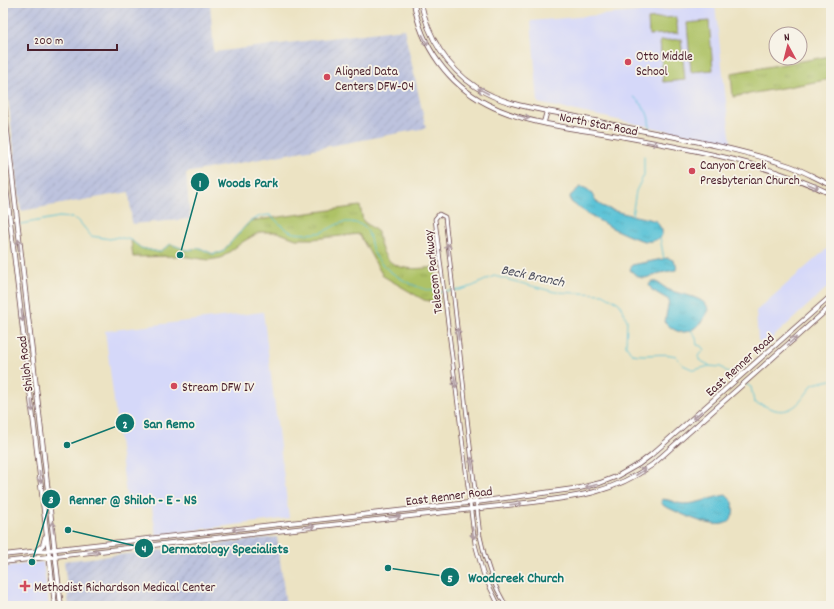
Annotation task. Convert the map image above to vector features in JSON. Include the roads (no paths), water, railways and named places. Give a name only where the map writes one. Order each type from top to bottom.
[{"type":"main road","name":"North Star Road","points":[[414,3],[422,33],[434,56],[458,84],[487,104],[519,116],[544,122],[712,155],[771,170],[831,194]]},
{"type":"main road","name":"North Star Road","points":[[422,5],[427,25],[443,56],[465,79],[476,87],[498,98],[547,111],[764,158],[804,172],[831,185]]},
{"type":"main road","points":[[415,9],[422,5]]},
{"type":"main road","name":"Shiloh Road","points":[[3,95],[4,121],[31,340],[61,605]]},
{"type":"main road","points":[[544,122],[547,111]]},
{"type":"main road","points":[[617,136],[618,127]]},
{"type":"main road","name":"Shiloh Road","points":[[3,160],[43,495],[48,557],[55,605]]},
{"type":"main road","points":[[800,181],[804,172]]},
{"type":"main road","points":[[7,197],[14,196]]},
{"type":"main road","name":"East Renner Road","points":[[3,555],[469,503],[590,486],[618,476],[650,455],[831,296]]},
{"type":"main road","name":"East Renner Road","points":[[3,562],[580,496],[614,486],[640,473],[652,464],[831,306]]},
{"type":"main road","points":[[25,341],[31,340]]},
{"type":"main road","points":[[758,361],[763,367]]},
{"type":"main road","points":[[43,495],[49,494]]},
{"type":"main road","points":[[34,552],[39,550],[45,541],[42,514],[44,511]]},
{"type":"main road","points":[[356,516],[357,522]]},
{"type":"main road","points":[[164,537],[166,544]]},
{"type":"main road","points":[[55,605],[61,605]]},
{"type":"street","name":"Telecom Parkway","points":[[499,606],[488,586],[477,555],[469,503],[435,219],[439,214],[445,218],[483,554],[493,581],[506,606]]},
{"type":"water","points":[[580,187],[588,190],[596,201],[602,206],[622,213],[656,221],[662,230],[662,235],[655,240],[645,241],[626,235],[597,219],[571,202],[570,196]]},
{"type":"water","points":[[668,258],[675,262],[676,270],[643,278],[637,276],[630,270],[632,265]]},
{"type":"water","points":[[652,281],[659,283],[669,290],[703,302],[707,305],[709,310],[705,317],[690,331],[678,331],[672,328],[665,322],[669,300],[652,290],[649,285]]},
{"type":"water","points":[[726,495],[733,502],[733,515],[728,522],[719,524],[708,523],[683,515],[664,506],[661,502],[662,499],[681,504],[689,504]]},
{"type":"waterway","points":[[634,97],[641,104],[648,116],[649,130]]},
{"type":"waterway","points":[[632,216],[636,191],[644,175],[644,156]]},
{"type":"waterway","name":"Beck Branch","points":[[21,224],[59,217],[72,218],[78,220],[91,236],[110,239],[118,237],[131,240],[141,248],[159,252],[171,244],[186,250],[200,248],[213,254],[222,252],[250,221],[261,216],[270,215],[289,231],[300,234],[322,232],[338,224],[350,222],[356,223],[365,228],[368,232],[375,255],[386,269],[404,281],[424,289],[442,292]]},
{"type":"waterway","points":[[660,237],[664,259]]},
{"type":"waterway","name":"Beck Branch","points":[[445,291],[460,290],[473,286],[494,276],[555,292],[603,294],[619,303],[627,320],[626,345],[632,354],[665,354],[676,356],[683,365],[694,370],[709,366],[721,367],[735,378]]},
{"type":"waterway","points":[[691,330],[696,338],[697,345],[701,346],[704,350],[699,356],[699,360],[709,365]]},
{"type":"waterway","name":"Beck Branch","points":[[746,384],[751,387],[754,402],[774,410],[781,411],[788,410],[799,403],[813,384],[831,380]]},
{"type":"place","name":"Otto Middle School","points":[[628,62]]},
{"type":"place","name":"Aligned Data Centers DFW-04","points":[[327,77]]},
{"type":"place","name":"Canyon Creek Presbyterian Church","points":[[692,171]]},
{"type":"place","name":"Woods Park","points":[[180,255]]},
{"type":"place","name":"Stream DFW IV","points":[[174,386]]},
{"type":"place","name":"San Remo","points":[[67,445]]},
{"type":"place","name":"Dermatology Specialists","points":[[68,530]]},
{"type":"place","name":"Renner @ Shiloh - E - NS","points":[[32,562]]},
{"type":"place","name":"Woodcreek Church","points":[[388,568]]},
{"type":"place","name":"Methodist Richardson Medical Center","points":[[25,586]]}]
